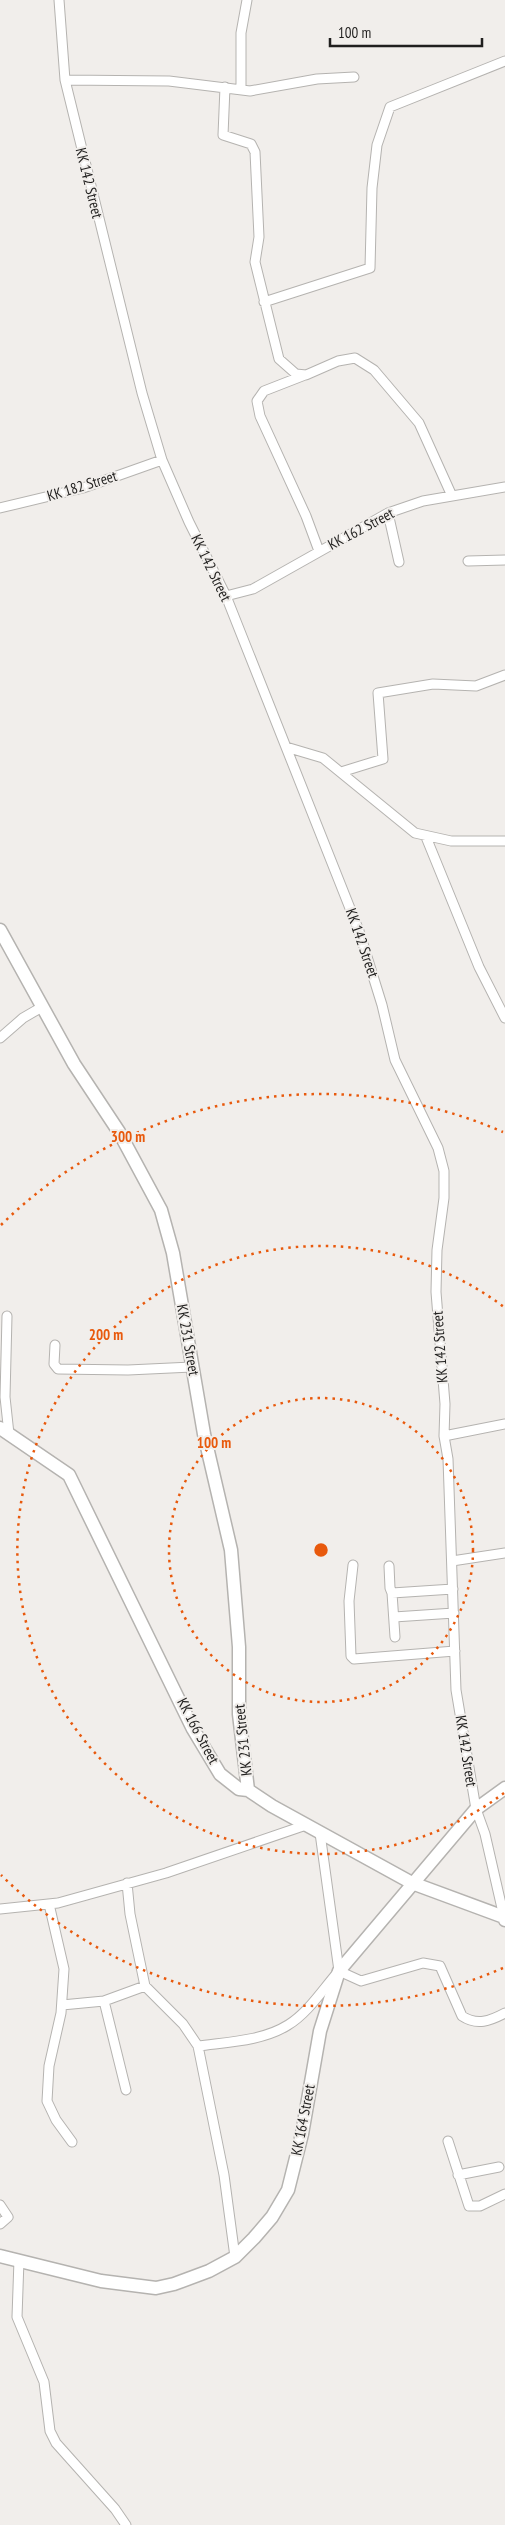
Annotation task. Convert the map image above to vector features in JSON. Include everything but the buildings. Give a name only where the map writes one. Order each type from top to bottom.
[{"type":"street","name":"KK 142 Street","points":[[59,0],[65,80],[142,393],[162,460],[189,522],[226,596],[359,931],[382,1004],[395,1060],[438,1148],[442,1163],[444,1198],[437,1250],[436,1292],[444,1404],[444,1436],[448,1459],[456,1690],[476,1809],[502,1896],[504,1918]]},
{"type":"street","points":[[241,89],[242,33],[248,0]]},
{"type":"street","points":[[264,302],[370,268],[372,188],[377,145],[390,107],[505,61]]},
{"type":"street","points":[[65,80],[169,81],[255,91],[317,79],[354,77]]},
{"type":"street","points":[[225,87],[222,135],[251,144],[255,152],[259,237],[255,262],[279,359],[296,374],[306,375]]},
{"type":"street","points":[[320,551],[260,416],[257,401],[264,391],[338,361],[355,358],[374,370],[419,423],[452,496]]},
{"type":"street","name":"KK 182 Street","points":[[0,508],[83,488],[162,460]]},
{"type":"street","name":"KK 162 Street","points":[[226,596],[253,589],[388,514],[423,501],[505,487]]},
{"type":"street","points":[[388,514],[399,562]]},
{"type":"street","points":[[468,561],[505,560]]},
{"type":"street","points":[[341,772],[382,759],[378,693],[433,684],[476,686],[505,675]]},
{"type":"street","points":[[286,747],[323,758],[415,833],[426,837],[451,841],[505,841]]},
{"type":"street","points":[[426,837],[479,967],[505,1018]]},
{"type":"street","name":"KK 231 Street","points":[[0,930],[74,1064],[119,1132],[161,1210],[173,1253],[204,1434],[230,1550],[239,1647],[238,1714],[248,1790]]},
{"type":"street","points":[[0,1038],[23,1018],[42,1007]]},
{"type":"street","points":[[5,1431],[7,1316]]},
{"type":"street","points":[[55,1345],[54,1364],[58,1369],[128,1370],[192,1367]]},
{"type":"street","points":[[444,1436],[505,1424]]},
{"type":"street","name":"KK 166 Street","points":[[5,1431],[69,1475],[193,1729],[220,1774],[239,1789],[248,1790],[320,1833],[412,1883],[504,1918]]},
{"type":"street","points":[[452,1561],[505,1553]]},
{"type":"street","points":[[353,1565],[349,1601],[351,1656],[354,1659],[455,1652]]},
{"type":"street","points":[[389,1566],[395,1637]]},
{"type":"street","points":[[392,1593],[453,1589]]},
{"type":"street","points":[[394,1617],[454,1613]]},
{"type":"street","name":"KK 164 Street","points":[[0,2256],[101,2281],[156,2288],[174,2284],[208,2271],[235,2257],[272,2217],[288,2190],[302,2134],[320,2031],[339,1971],[476,1809],[505,1788]]},
{"type":"street","points":[[0,1910],[48,1904],[127,1884],[166,1873],[306,1825]]},
{"type":"street","points":[[198,2046],[272,2034],[288,2026],[298,2018],[339,1971],[320,1833]]},
{"type":"street","points":[[127,1884],[130,1914],[145,1986],[183,2024],[198,2046],[224,2175],[235,2257]]},
{"type":"street","points":[[48,1904],[64,1969],[62,2005],[49,2066],[47,2102],[56,2120],[72,2142]]},
{"type":"street","points":[[339,1971],[361,1981],[424,1963],[440,1966],[462,2016],[469,2021],[483,2022],[505,2013]]},
{"type":"street","points":[[62,2005],[104,2001],[145,1986]]},
{"type":"street","points":[[104,2001],[126,2090]]},
{"type":"street","points":[[448,2141],[469,2206],[480,2206],[505,2194]]},
{"type":"street","points":[[458,2175],[498,2167]]},
{"type":"street","points":[[0,2206],[8,2217],[0,2224]]},
{"type":"street","points":[[18,2260],[17,2317],[44,2382],[50,2431],[56,2443],[115,2509],[126,2525]]}]
